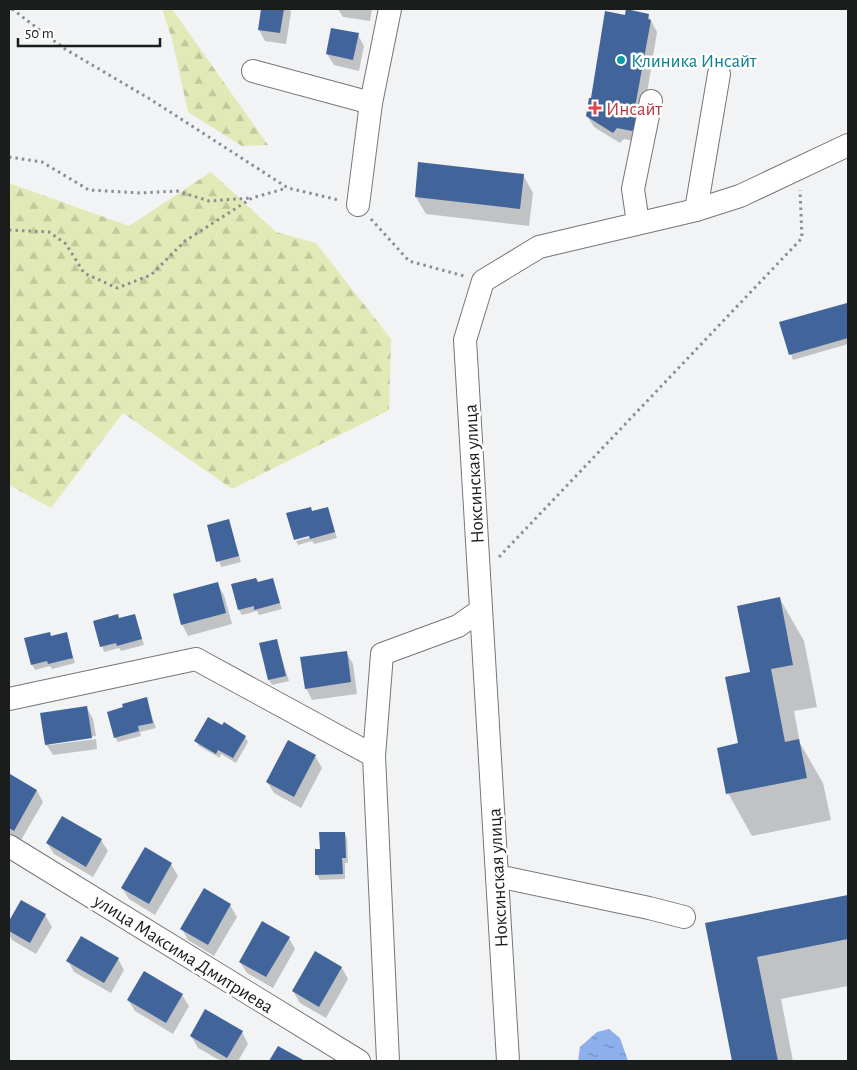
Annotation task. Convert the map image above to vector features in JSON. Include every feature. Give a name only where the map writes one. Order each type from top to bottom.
[{"type":"street","points":[[358,205],[371,103],[390,9]]},
{"type":"street","points":[[253,71],[371,103]]},
{"type":"street","points":[[696,210],[719,74]]},
{"type":"street","points":[[638,223],[633,189],[651,102]]},
{"type":"street","points":[[483,281],[539,247],[696,210],[740,196],[848,145]]},
{"type":"street","name":"Ноксинская улица","points":[[483,281],[465,340],[508,1061]]},
{"type":"street","points":[[388,1061],[374,756],[382,654],[458,626],[481,610]]},
{"type":"street","points":[[9,699],[196,659],[374,756]]},
{"type":"street","name":"улица Максима Дмитриева","points":[[9,846],[359,1061]]},
{"type":"street","points":[[497,876],[684,917]]},
{"type":"path","points":[[12,9],[65,49],[150,99],[288,188],[358,205],[409,261],[483,281]]},
{"type":"path","points":[[9,157],[42,162],[89,190],[140,193],[178,191],[209,200],[252,198],[288,188]]},
{"type":"path","points":[[479,578],[802,238],[800,168]]},
{"type":"path","points":[[9,230],[49,232],[66,244],[84,273],[117,288],[151,275],[185,240],[252,198]]},
{"type":"green space","points":[[162,9],[172,9],[268,145],[242,146],[188,112],[172,39]]},
{"type":"green space","points":[[211,172],[276,232],[316,243],[391,339],[389,410],[232,489],[123,413],[51,508],[9,485],[9,183],[129,226]]},
{"type":"water","points":[[609,1029],[620,1038],[628,1061],[578,1061],[580,1047],[597,1032]]},
{"type":"building","points":[[261,9],[284,9],[280,33],[258,30]]},
{"type":"building","name":"Клиника Инсайт","points":[[626,9],[649,14],[648,19],[651,20],[635,107],[647,110],[644,120],[632,131],[617,128],[613,133],[586,116],[589,98],[591,98],[605,11],[625,15]]},
{"type":"building","points":[[331,28],[359,33],[353,60],[326,54]]},
{"type":"building","points":[[418,162],[524,174],[520,209],[415,197]]},
{"type":"building","points":[[847,303],[848,338],[789,355],[779,322]]},
{"type":"building","points":[[311,507],[312,511],[328,507],[335,532],[310,539],[309,536],[294,540],[286,513]]},
{"type":"building","points":[[229,519],[239,556],[216,562],[207,525]]},
{"type":"building","points":[[256,578],[258,582],[273,578],[280,603],[254,610],[254,606],[238,610],[231,584]]},
{"type":"building","points":[[218,582],[226,613],[181,625],[173,594]]},
{"type":"building","points":[[780,597],[793,665],[771,669],[785,742],[799,739],[807,778],[726,794],[717,748],[738,743],[725,677],[750,672],[737,606]]},
{"type":"building","points":[[118,614],[119,618],[135,614],[142,639],[117,646],[116,643],[100,647],[93,621]]},
{"type":"building","points":[[50,632],[51,636],[67,632],[73,658],[48,664],[47,661],[31,665],[24,638]]},
{"type":"building","points":[[277,639],[286,676],[268,680],[259,643]]},
{"type":"building","points":[[347,651],[351,682],[305,689],[300,657]]},
{"type":"building","points":[[147,697],[153,723],[138,726],[139,731],[114,738],[107,712],[123,707],[122,704]]},
{"type":"building","points":[[87,706],[92,738],[45,745],[40,713]]},
{"type":"building","points":[[208,717],[222,725],[224,722],[246,736],[233,758],[218,750],[216,754],[194,741]]},
{"type":"building","points":[[288,740],[316,755],[294,797],[266,782]]},
{"type":"building","points":[[10,774],[37,790],[14,831],[9,828]]},
{"type":"building","points":[[62,816],[102,839],[86,867],[46,843]]},
{"type":"building","points":[[319,832],[345,832],[346,858],[342,858],[343,874],[315,875],[315,849],[320,849]]},
{"type":"building","points":[[145,847],[172,863],[149,904],[121,888]]},
{"type":"building","points":[[204,888],[231,904],[208,945],[180,929]]},
{"type":"building","points":[[848,895],[848,939],[757,957],[778,1061],[732,1061],[705,923]]},
{"type":"building","points":[[21,900],[46,914],[30,943],[9,931],[9,921]]},
{"type":"building","points":[[262,921],[290,937],[266,977],[239,962]]},
{"type":"building","points":[[81,936],[119,958],[104,983],[66,961]]},
{"type":"building","points":[[315,951],[342,967],[319,1007],[292,991]]},
{"type":"building","points":[[144,971],[183,994],[166,1023],[127,1000]]},
{"type":"building","points":[[205,1009],[243,1031],[227,1058],[190,1036]]},
{"type":"building","points":[[278,1046],[305,1061],[269,1061]]},
{"type":"place","name":"Клиника Инсайт","points":[[621,60]]},
{"type":"place","name":"Инсайт","points":[[595,108]]}]
